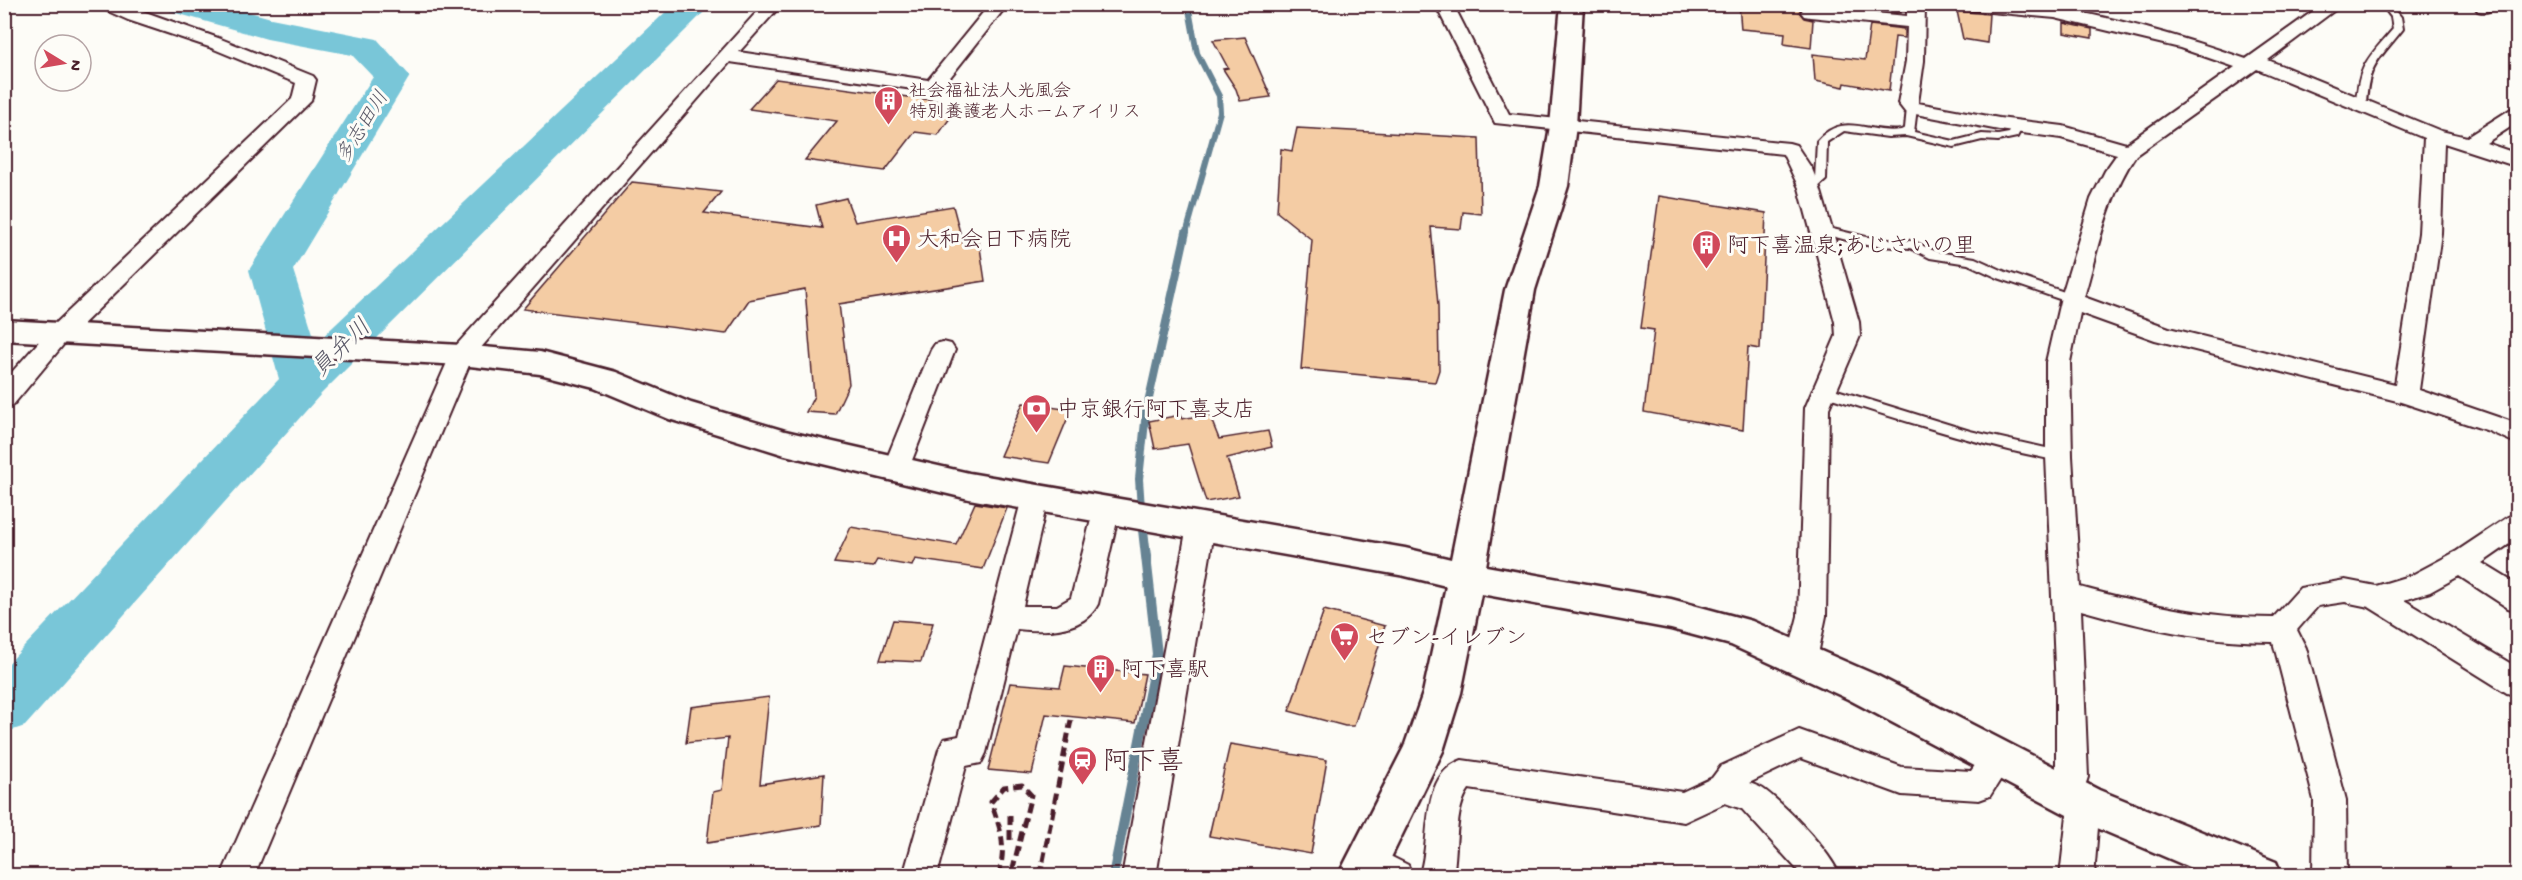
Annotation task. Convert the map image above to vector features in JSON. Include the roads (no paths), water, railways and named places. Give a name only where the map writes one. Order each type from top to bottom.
[{"type":"street","points":[[4,399],[60,333],[301,101],[306,81],[215,43],[134,16],[107,4]]},
{"type":"street","points":[[237,876],[461,355],[725,56],[774,4]]},
{"type":"street","points":[[725,56],[933,86],[1000,4]]},
{"type":"street","points":[[1444,4],[1502,119],[1790,149],[1799,162],[1811,188],[1820,230],[1848,322],[1848,336],[1817,408],[1812,616],[1802,659]]},
{"type":"street","points":[[1374,870],[1423,751],[1442,693],[1520,290],[1554,186],[1563,126],[1572,4]]},
{"type":"street","points":[[1958,4],[2055,13],[2186,44],[2253,64],[2434,135],[2470,144],[2517,161]]},
{"type":"street","points":[[2077,876],[2059,456],[2058,362],[2071,300],[2102,199],[2115,171],[2129,151],[2335,4]]},
{"type":"street","points":[[1810,12],[1915,13],[1915,61],[1908,103],[1912,108],[2077,135],[2129,151]]},
{"type":"street","points":[[2470,144],[2517,113]]},
{"type":"street","points":[[2406,395],[2430,233],[2434,135]]},
{"type":"street","points":[[2071,300],[2163,334],[2406,395],[2495,424],[2517,435]]},
{"type":"street","points":[[4,330],[461,355],[540,363],[605,380],[680,411],[785,443],[969,486],[1405,562],[1466,577],[1702,622],[1739,632],[1862,687],[2203,864],[2261,876]]},
{"type":"street","points":[[896,468],[943,350]]},
{"type":"street","points":[[920,876],[955,749],[970,753],[1035,498]]},
{"type":"street","points":[[1006,616],[1051,620],[1074,613],[1084,604],[1133,514]]},
{"type":"street","points":[[2376,597],[2420,584],[2460,563],[2517,524]]},
{"type":"street","points":[[1139,876],[1201,526]]},
{"type":"street","points":[[2460,563],[2517,600]]},
{"type":"street","points":[[2330,876],[2331,800],[2291,648],[2282,630],[2284,624],[2310,596],[2345,591],[2376,597],[2517,684]]},
{"type":"street","points":[[2066,595],[2174,623],[2243,631],[2282,630]]},
{"type":"street","points":[[1435,876],[1446,808],[1455,780],[1462,774],[1684,807],[1723,788],[1732,776],[1799,744],[1902,782],[1979,786],[1998,758]]},
{"type":"street","points":[[1723,788],[1754,799],[1824,876]]},
{"type":"lane","points":[[2361,105],[2361,84],[2366,67],[2371,58],[2398,28],[2396,17],[2385,4]]},
{"type":"lane","points":[[1907,133],[1910,130],[1912,108]]},
{"type":"lane","points":[[1811,188],[1820,180],[1822,141],[1838,129],[1849,127],[1893,134],[1907,133],[1954,144],[1982,136],[1998,138],[2013,135],[2018,126]]},
{"type":"lane","points":[[1820,230],[1866,241],[1912,245],[1934,255],[1971,261],[2071,300]]},
{"type":"lane","points":[[1824,391],[1998,442],[2059,456]]},
{"type":"waterway","name":"多志田川","points":[[181,4],[267,28],[364,47],[392,76],[271,270],[304,382]]},
{"type":"waterway","name":"員弁川","points":[[304,382],[695,4]]},
{"type":"waterway","points":[[1186,234],[1220,112],[1219,96],[1197,53],[1188,4]]},
{"type":"waterway","points":[[1142,523],[1139,479],[1146,412],[1186,232]]},
{"type":"waterway","name":"員弁川","points":[[4,708],[304,382]]},
{"type":"waterway","points":[[1113,876],[1157,654],[1142,521]]},
{"type":"railway","points":[[1040,876],[1071,720]]},
{"type":"railway","points":[[999,876],[1002,839],[991,802],[1004,787],[1022,785],[1031,795],[1011,876]]},
{"type":"railway","points":[[1010,815],[1010,845]]},
{"type":"place","name":"社会福祉法人光風会 特別養護老人ホームアイリス","points":[[888,126]]},
{"type":"place","name":"大和会日下病院","points":[[896,264]]},
{"type":"place","name":"阿下喜温泉;あじさいの里","points":[[1706,270]]},
{"type":"place","name":"中京銀行阿下喜支店","points":[[1036,434]]},
{"type":"place","name":"セブン-イレブン","points":[[1345,662]]},
{"type":"place","name":"阿下喜駅","points":[[1100,694]]},
{"type":"place","name":"阿下喜","points":[[1082,786]]}]
